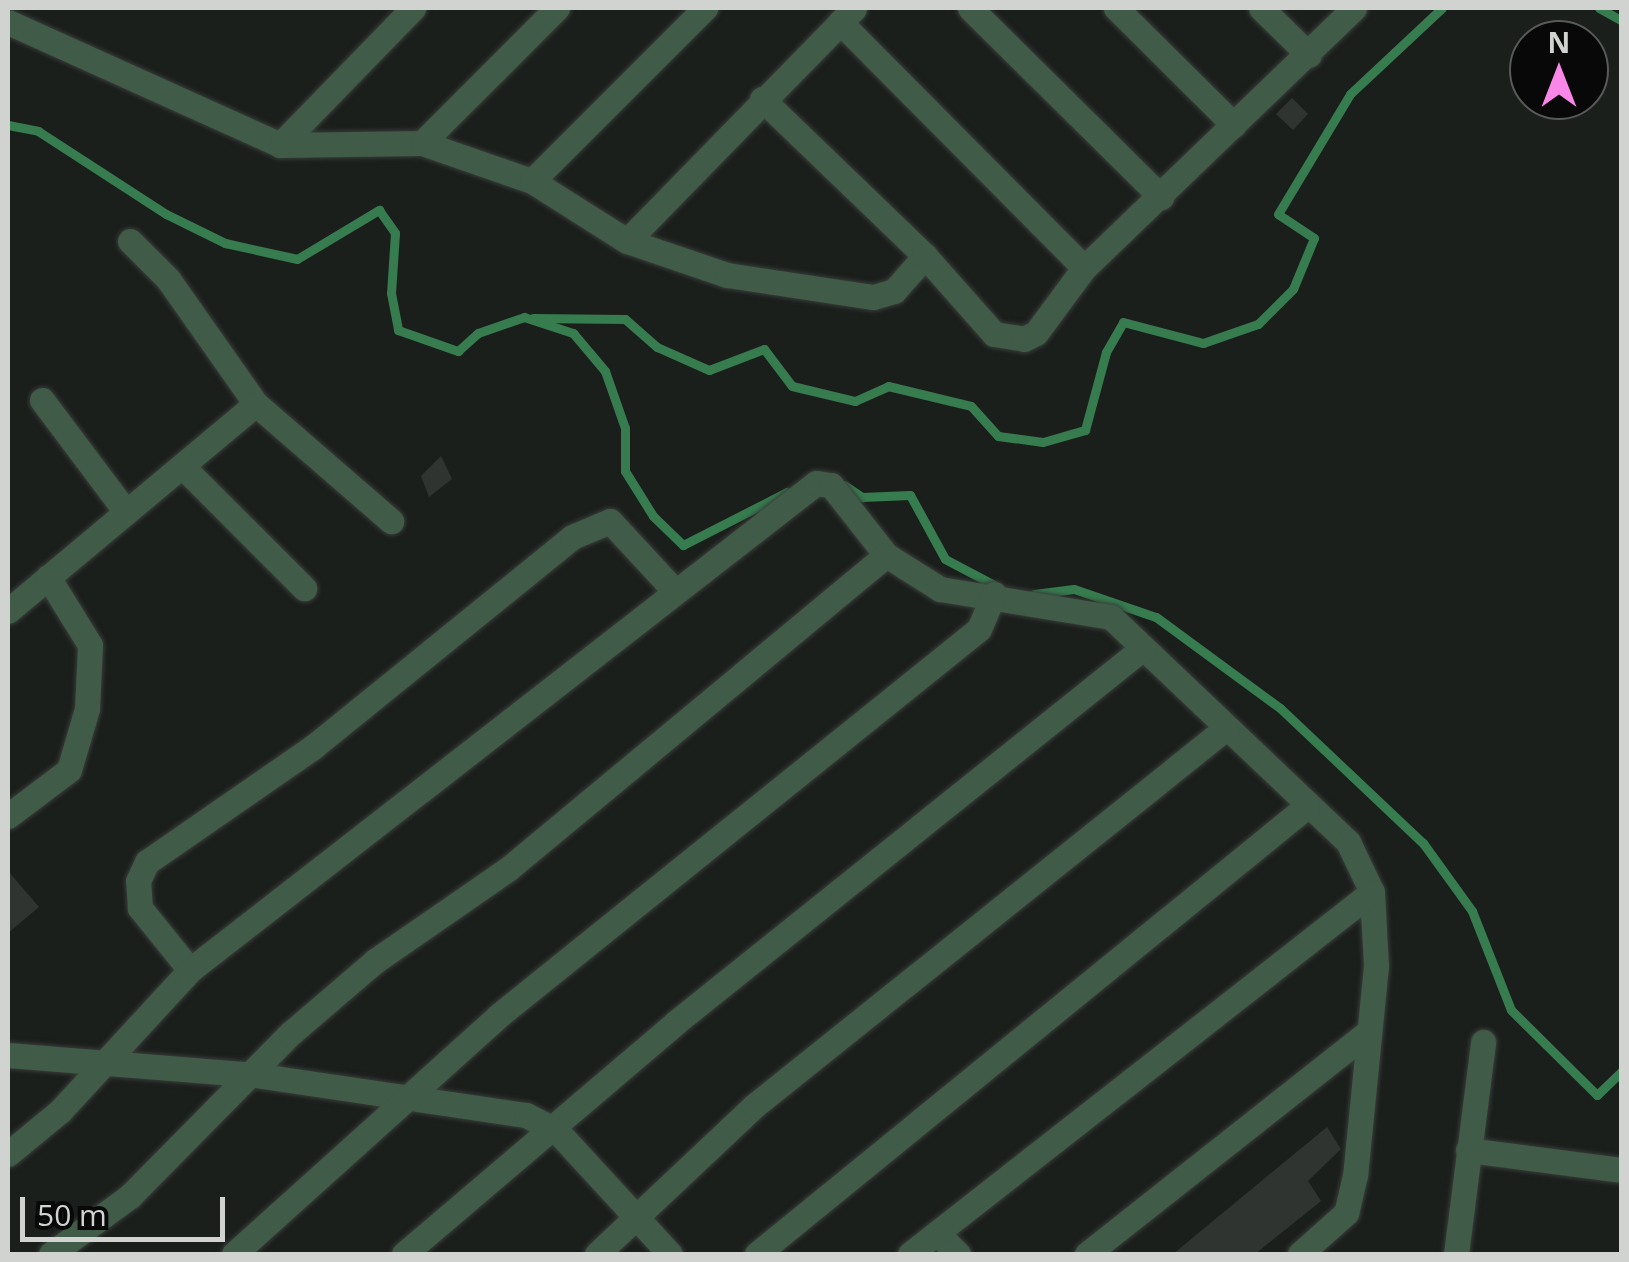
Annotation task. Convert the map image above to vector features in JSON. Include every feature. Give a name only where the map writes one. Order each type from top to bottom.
[{"type":"street","points":[[280,145],[413,8]]},
{"type":"street","points":[[422,142],[557,8]]},
{"type":"street","points":[[532,181],[705,8]]},
{"type":"street","points":[[970,8],[1161,197]]},
{"type":"street","points":[[1116,8],[1234,125]]},
{"type":"street","points":[[1261,8],[1309,55]]},
{"type":"street","points":[[762,100],[925,256],[994,334],[1014,340],[1036,333],[1084,268],[1354,8]]},
{"type":"street","points":[[627,241],[847,15],[1084,268]]},
{"type":"street","points":[[8,22],[280,145],[422,142],[532,181],[627,241],[726,275],[873,297],[894,291],[925,256]]},
{"type":"street","points":[[130,241],[168,279],[256,404],[391,521]]},
{"type":"street","points":[[42,400],[126,512]]},
{"type":"street","points":[[8,611],[256,404]]},
{"type":"street","points":[[182,466],[304,588]]},
{"type":"street","points":[[8,1154],[60,1111],[102,1059],[190,970],[816,483],[831,485],[886,555],[940,589],[994,594],[1111,617],[1348,842],[1372,892],[1376,966],[1346,1213],[1300,1254]]},
{"type":"street","points":[[190,970],[140,908],[138,881],[147,862],[313,747],[572,537],[610,521],[674,590]]},
{"type":"street","points":[[50,1254],[130,1196],[255,1076],[290,1033],[375,961],[508,869],[886,555]]},
{"type":"street","points":[[8,816],[69,770],[87,710],[90,645],[48,577]]},
{"type":"street","points":[[234,1254],[498,1016],[980,629],[994,594]]},
{"type":"street","points":[[404,1254],[556,1130],[675,1023],[1143,648]]},
{"type":"street","points":[[597,1254],[754,1106],[1226,728]]},
{"type":"street","points":[[756,1254],[1308,806]]},
{"type":"street","points":[[910,1254],[1372,892]]},
{"type":"street","points":[[1087,1254],[1368,1032]]},
{"type":"street","points":[[1456,1254],[1483,1042]]},
{"type":"street","points":[[8,1054],[102,1059],[255,1076],[526,1115],[556,1130],[670,1254]]},
{"type":"street","points":[[1468,1150],[1622,1170]]},
{"type":"street","points":[[937,1233],[958,1254]]},
{"type":"building","points":[[1292,98],[1308,114],[1293,130],[1276,114]]},
{"type":"building","points":[[441,456],[452,479],[429,497],[421,476]]},
{"type":"building","points":[[8,871],[39,907],[8,933]]},
{"type":"building","points":[[1327,1127],[1341,1149],[1308,1181],[1321,1201],[1255,1254],[1173,1254]]},
{"type":"waterway","points":[[533,318],[625,319],[657,347],[709,370],[764,349],[792,386],[855,401],[888,386],[971,406],[998,436],[1043,442],[1085,430],[1106,352],[1123,322],[1203,343],[1258,324],[1293,289],[1314,238],[1278,214],[1350,94],[1442,8]]},
{"type":"waterway","points":[[1599,8],[1622,21]]},
{"type":"waterway","points":[[8,125],[38,131],[166,214],[225,243],[297,259],[379,210],[395,233],[391,293],[398,330],[458,351],[478,333],[524,317],[573,333],[605,371],[625,428],[625,471],[653,516],[683,545],[787,492]]},
{"type":"waterway","points":[[844,485],[862,497],[910,495],[945,559],[1000,588]]},
{"type":"waterway","points":[[1034,594],[1074,589],[1156,617],[1280,708],[1423,843],[1472,911],[1511,1010],[1597,1095],[1622,1071]]}]
